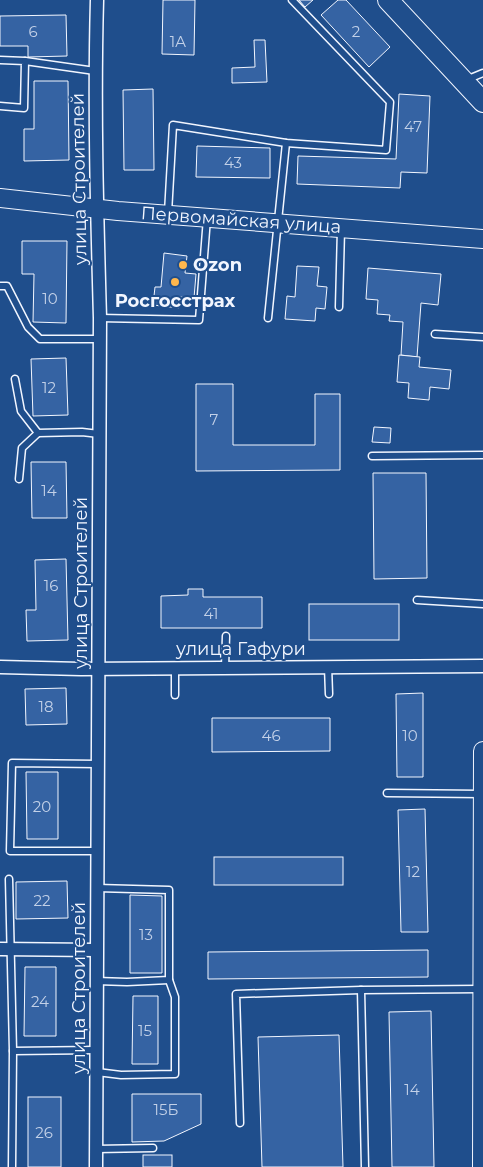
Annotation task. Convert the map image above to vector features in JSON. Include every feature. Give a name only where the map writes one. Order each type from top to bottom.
[{"type":"main road","points":[[388,0],[483,102]]},
{"type":"street","name":"улица Строителей","points":[[96,1167],[100,339],[95,71],[97,0]]},
{"type":"street","name":"Первомайская улица","points":[[0,198],[97,208],[483,239]]},
{"type":"street","name":"улица Гафури","points":[[0,667],[483,666]]},
{"type":"street","points":[[482,1167],[483,751]]},
{"type":"street","points":[[5,949],[96,950]]},
{"type":"lane","points":[[168,214],[173,125],[286,143],[386,150],[390,102],[292,0]]},
{"type":"lane","points":[[0,60],[26,60],[95,71]]},
{"type":"lane","points":[[0,106],[24,108],[26,60]]},
{"type":"lane","points":[[463,80],[483,73]]},
{"type":"lane","points":[[268,318],[286,143]]},
{"type":"lane","points":[[100,318],[199,320],[207,217]]},
{"type":"lane","points":[[339,308],[341,228]]},
{"type":"lane","points":[[0,286],[7,286],[28,327],[40,339],[100,339]]},
{"type":"lane","points":[[435,334],[483,337]]},
{"type":"lane","points":[[15,379],[21,411],[38,433]]},
{"type":"lane","points":[[19,479],[22,448],[38,433],[82,432],[99,434]]},
{"type":"lane","points":[[372,456],[483,455]]},
{"type":"lane","points":[[417,600],[483,604]]},
{"type":"lane","points":[[225,667],[226,636]]},
{"type":"lane","points":[[328,666],[329,694]]},
{"type":"lane","points":[[175,667],[175,695]]},
{"type":"lane","points":[[98,764],[12,763],[10,851],[98,851]]},
{"type":"lane","points":[[387,792],[483,792]]},
{"type":"lane","points":[[9,879],[5,949],[13,1051],[12,1167]]},
{"type":"lane","points":[[96,1072],[121,1075],[175,1074],[176,997],[169,980],[169,890],[97,888]]},
{"type":"lane","points":[[96,981],[169,980]]},
{"type":"lane","points":[[240,1123],[236,994],[482,989]]},
{"type":"lane","points":[[361,990],[365,1167]]},
{"type":"lane","points":[[13,1051],[96,1050]]},
{"type":"lane","points":[[96,1149],[153,1148]]},
{"type":"building","points":[[163,0],[195,0],[194,55],[162,54]]},
{"type":"building","points":[[299,0],[313,0],[305,7]]},
{"type":"building","points":[[338,0],[346,0],[390,47],[369,67],[321,15]]},
{"type":"building","points":[[66,15],[67,56],[28,57],[28,46],[0,46],[0,16]]},
{"type":"building","points":[[254,40],[265,40],[267,82],[232,83],[232,68],[255,67]]},
{"type":"building","points":[[34,81],[68,81],[69,160],[24,161],[24,129],[34,129]]},
{"type":"building","points":[[153,89],[154,170],[124,170],[123,90]]},
{"type":"building","points":[[399,94],[430,96],[427,173],[401,172],[400,188],[297,184],[298,156],[396,159]]},
{"type":"building","points":[[197,146],[270,148],[270,178],[196,177]]},
{"type":"building","points":[[22,241],[67,241],[66,323],[33,322],[34,274],[22,274]]},
{"type":"building","points":[[164,253],[187,256],[185,273],[196,274],[194,298],[180,297],[179,308],[153,305],[155,287],[161,287]]},
{"type":"building","points":[[297,266],[319,267],[317,286],[327,287],[325,309],[316,308],[315,321],[285,319],[287,296],[295,297]]},
{"type":"building","points":[[368,268],[441,274],[438,305],[421,303],[417,357],[401,355],[403,322],[389,321],[390,315],[377,314],[378,300],[366,299]]},
{"type":"building","points":[[399,355],[420,357],[419,367],[451,370],[449,389],[430,387],[429,400],[408,398],[409,383],[397,382]]},
{"type":"building","points":[[66,358],[68,415],[33,416],[31,359]]},
{"type":"building","points":[[196,384],[233,384],[233,445],[315,445],[315,394],[340,394],[340,470],[196,471]]},
{"type":"building","points":[[374,427],[391,428],[390,443],[372,442]]},
{"type":"building","points":[[31,462],[66,462],[67,518],[32,518]]},
{"type":"building","points":[[373,473],[426,473],[427,578],[374,579]]},
{"type":"building","points":[[66,559],[68,640],[27,641],[26,610],[36,610],[35,560]]},
{"type":"building","points":[[188,589],[203,589],[203,597],[262,597],[262,628],[161,628],[161,596],[188,595]]},
{"type":"building","points":[[309,604],[399,604],[399,640],[309,640]]},
{"type":"building","points":[[66,688],[67,724],[26,725],[25,689]]},
{"type":"building","points":[[423,693],[423,777],[397,777],[396,694]]},
{"type":"building","points":[[212,718],[330,718],[330,751],[212,752]]},
{"type":"building","points":[[26,772],[58,772],[58,839],[27,839]]},
{"type":"building","points":[[425,809],[428,932],[401,932],[398,810]]},
{"type":"building","points":[[214,857],[343,857],[343,885],[214,885]]},
{"type":"building","points":[[67,881],[68,918],[16,919],[16,882]]},
{"type":"building","points":[[130,895],[162,896],[162,973],[130,973]]},
{"type":"building","points":[[428,950],[428,977],[208,979],[208,952]]},
{"type":"building","points":[[25,967],[56,967],[56,1036],[24,1036]]},
{"type":"building","points":[[133,996],[158,996],[158,1064],[132,1064]]},
{"type":"building","points":[[431,1011],[434,1167],[392,1167],[389,1012]]},
{"type":"building","points":[[339,1035],[343,1167],[262,1167],[258,1037]]},
{"type":"building","points":[[132,1094],[201,1094],[201,1124],[164,1141],[132,1142]]},
{"type":"building","points":[[28,1097],[61,1097],[61,1167],[28,1167]]},
{"type":"building","points":[[143,1155],[172,1155],[172,1167],[143,1167]]},
{"type":"place","name":"Ozon","points":[[183,265]]},
{"type":"place","name":"Росгосстрах","points":[[175,282]]}]
